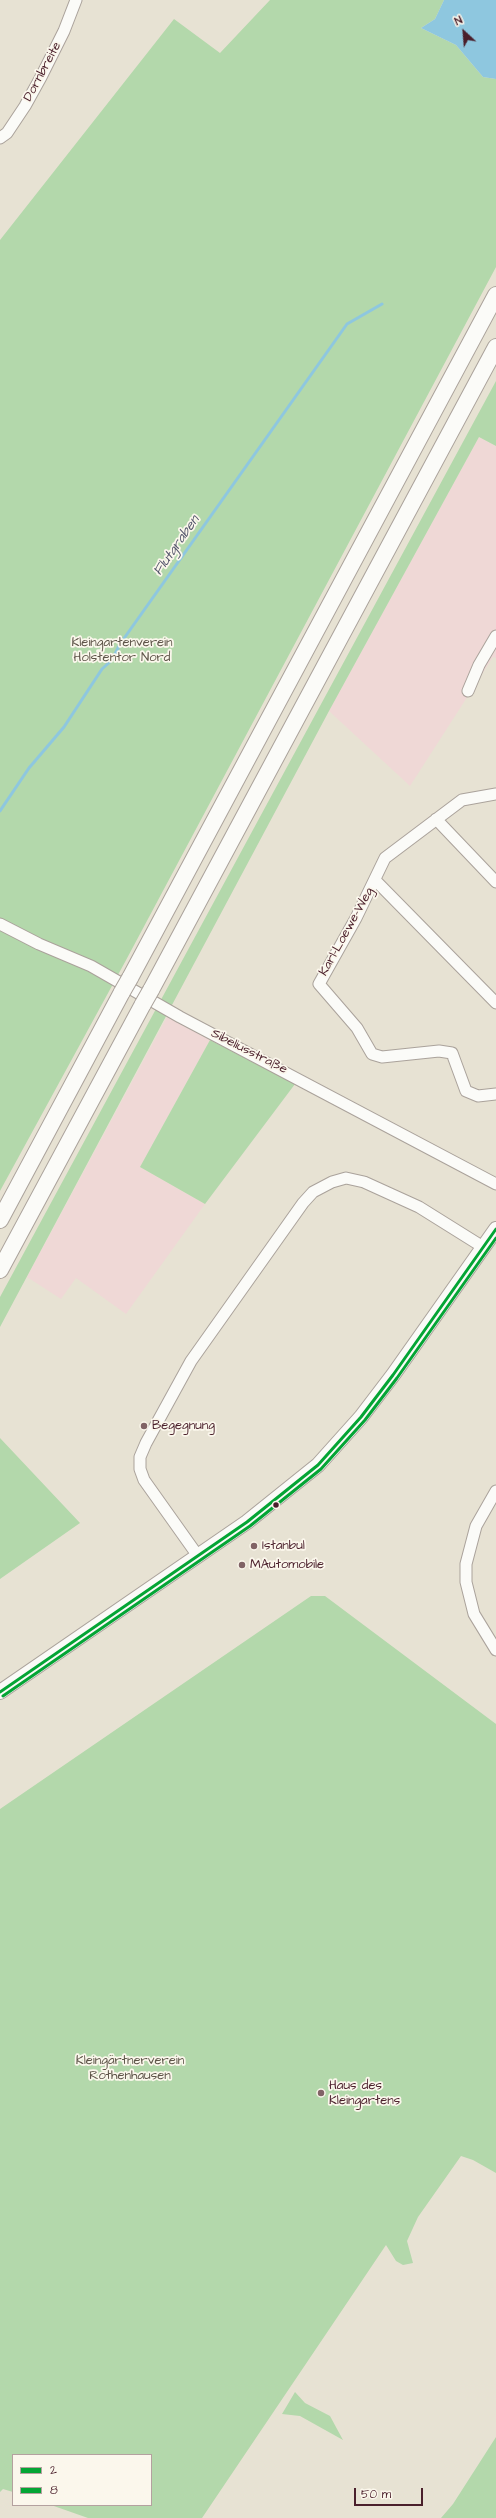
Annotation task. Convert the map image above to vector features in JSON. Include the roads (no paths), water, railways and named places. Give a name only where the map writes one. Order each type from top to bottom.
[{"type":"highway","points":[[0,1220],[496,295]]},
{"type":"highway","points":[[0,1270],[496,347]]},
{"type":"main road","points":[[0,1692],[274,1502],[320,1463],[361,1417],[496,1229]]},
{"type":"street","name":"Dornbreite","points":[[0,138],[7,133],[25,106],[41,77],[64,31],[76,0]]},
{"type":"street","points":[[468,691],[479,665],[496,636]]},
{"type":"street","name":"Karl-Loewe-Weg","points":[[496,794],[462,800],[385,858],[376,880],[319,984],[357,1028],[372,1054],[382,1057],[439,1051],[452,1054],[466,1091],[478,1096],[496,1094]]},
{"type":"street","points":[[436,819],[496,882]]},
{"type":"street","name":"Karl-Loewe-Weg","points":[[376,880],[496,1003]]},
{"type":"street","name":"Sibeliusstraße","points":[[0,924],[39,944],[91,966],[180,1017],[496,1184]]},
{"type":"street","points":[[198,1556],[144,1480],[140,1469],[140,1457],[146,1443],[191,1361],[302,1203],[313,1192],[332,1182],[346,1178],[364,1182],[419,1207],[483,1247]]},
{"type":"street","points":[[496,1491],[476,1526],[466,1564],[466,1582],[474,1614],[496,1650]]},
{"type":"water","points":[[444,0],[496,0],[496,79],[483,77],[456,45],[421,28],[435,19]]},
{"type":"waterway","name":"Flutgraben","points":[[0,811],[29,768],[64,727],[102,669],[112,660],[120,644],[347,324],[382,304]]},
{"type":"place","name":"Begegnung","points":[[144,1426]]},
{"type":"place","name":"Istanbul","points":[[254,1546]]},
{"type":"place","name":"MAutomobile","points":[[242,1565]]},
{"type":"place","name":"Haus des Kleingartens","points":[[321,2093]]},
{"type":"park label","name":"Kleingartenverein Holstentor Nord","points":[[122,650]]},
{"type":"park label","name":"Kleingärtnerverein Rothenhausen","points":[[130,2068]]}]
